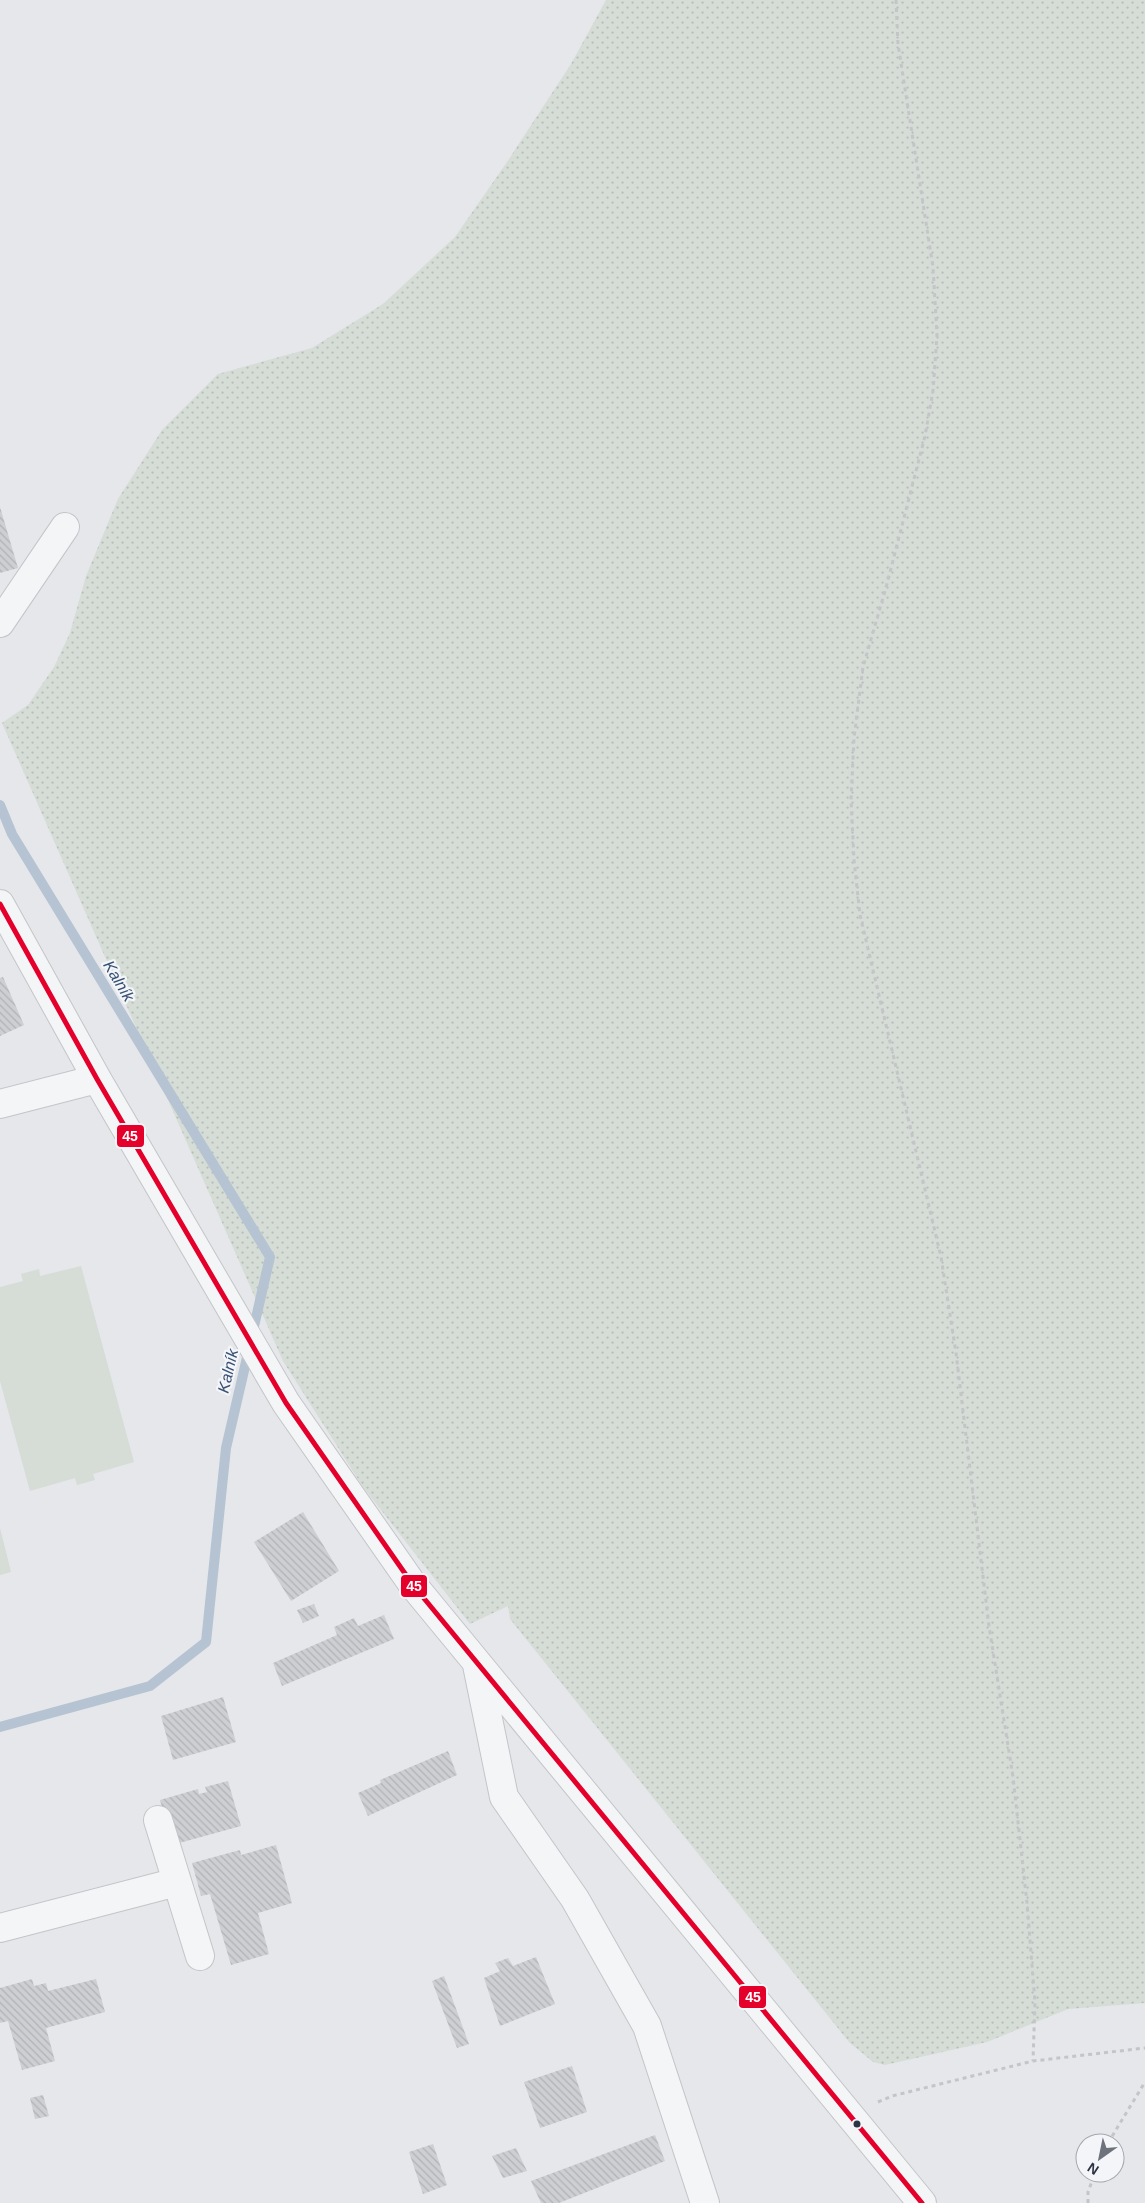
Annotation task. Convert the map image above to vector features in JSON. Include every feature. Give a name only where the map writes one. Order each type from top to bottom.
[{"type":"street","points":[[0,623],[65,526]]},
{"type":"street","points":[[0,904],[97,1079],[286,1403],[413,1585],[922,2203]]},
{"type":"street","points":[[0,1104],[97,1079]]},
{"type":"street","points":[[477,1663],[504,1797],[575,1899],[647,2026],[705,2203]]},
{"type":"street","points":[[158,1820],[200,1956]]},
{"type":"street","points":[[0,1928],[177,1882]]},
{"type":"path","points":[[896,0],[898,44],[933,267],[937,335],[933,391],[925,436],[887,584],[863,667],[854,738],[851,800],[854,860],[860,915],[941,1257],[956,1353],[988,1626],[1013,1777],[1027,1902],[1036,2002],[1033,2061]]},
{"type":"path","points":[[848,2115],[892,2096],[1033,2061],[1145,2048]]},
{"type":"path","points":[[1114,2133],[1145,2082]]},
{"type":"path","points":[[1088,2203],[1088,2192],[1091,2183]]},
{"type":"shaded area","points":[[606,0],[1145,0],[1145,2003],[1068,2009],[987,2042],[885,2065],[873,2062],[849,2042],[510,1619],[508,1606],[470,1624],[363,1487],[283,1361],[2,723],[28,705],[54,667],[70,633],[86,576],[118,499],[162,430],[218,374],[312,348],[383,304],[455,237],[571,64]]},
{"type":"shaded area","points":[[81,1266],[134,1462],[93,1474],[95,1480],[77,1485],[75,1478],[30,1491],[0,1381],[0,1287],[23,1281],[21,1274],[39,1269],[40,1276]]},
{"type":"shaded area","points":[[0,1528],[11,1572],[0,1575]]},
{"type":"building","points":[[0,507],[18,568],[0,573]]},
{"type":"building","points":[[3,977],[24,1025],[0,1036],[0,978]]},
{"type":"building","points":[[303,1512],[339,1571],[291,1601],[254,1542]]},
{"type":"building","points":[[314,1604],[319,1616],[303,1623],[297,1610]]},
{"type":"building","points":[[384,1615],[394,1639],[282,1686],[273,1663],[337,1635],[334,1627],[354,1618],[358,1626]]},
{"type":"building","points":[[223,1697],[236,1742],[173,1760],[161,1716]]},
{"type":"building","points":[[448,1751],[457,1775],[368,1816],[358,1793],[381,1783],[380,1780]]},
{"type":"building","points":[[228,1781],[241,1826],[172,1845],[160,1800],[198,1789],[199,1794],[207,1792],[205,1787]]},
{"type":"building","points":[[276,1845],[292,1903],[258,1913],[269,1954],[231,1965],[210,1894],[201,1896],[192,1863],[240,1850],[241,1855]]},
{"type":"building","points":[[536,1957],[555,2004],[500,2026],[484,1978],[500,1971],[495,1963],[508,1958],[513,1966]]},
{"type":"building","points":[[444,1976],[469,2044],[457,2048],[432,1981]]},
{"type":"building","points":[[32,1979],[34,1986],[46,1983],[48,1991],[96,1979],[105,2012],[46,2028],[55,2061],[22,2070],[8,2021],[0,2023],[0,1988]]},
{"type":"building","points":[[572,2066],[587,2112],[540,2128],[524,2082]]},
{"type":"building","points":[[43,2095],[49,2116],[35,2119],[30,2098]]},
{"type":"building","points":[[655,2135],[665,2161],[559,2203],[541,2203],[531,2181]]},
{"type":"building","points":[[433,2144],[447,2185],[423,2194],[409,2152]]},
{"type":"building","points":[[516,2148],[527,2171],[503,2178],[492,2156]]},
{"type":"waterway","name":"Kalník","points":[[0,805],[12,834],[270,1257],[252,1335]]},
{"type":"waterway","name":"Kalník","points":[[0,1727],[150,1686],[206,1642],[226,1448],[249,1349]]},
{"type":"transit line","name":"45","points":[[0,904],[97,1079],[286,1403],[413,1585],[922,2203]]}]
